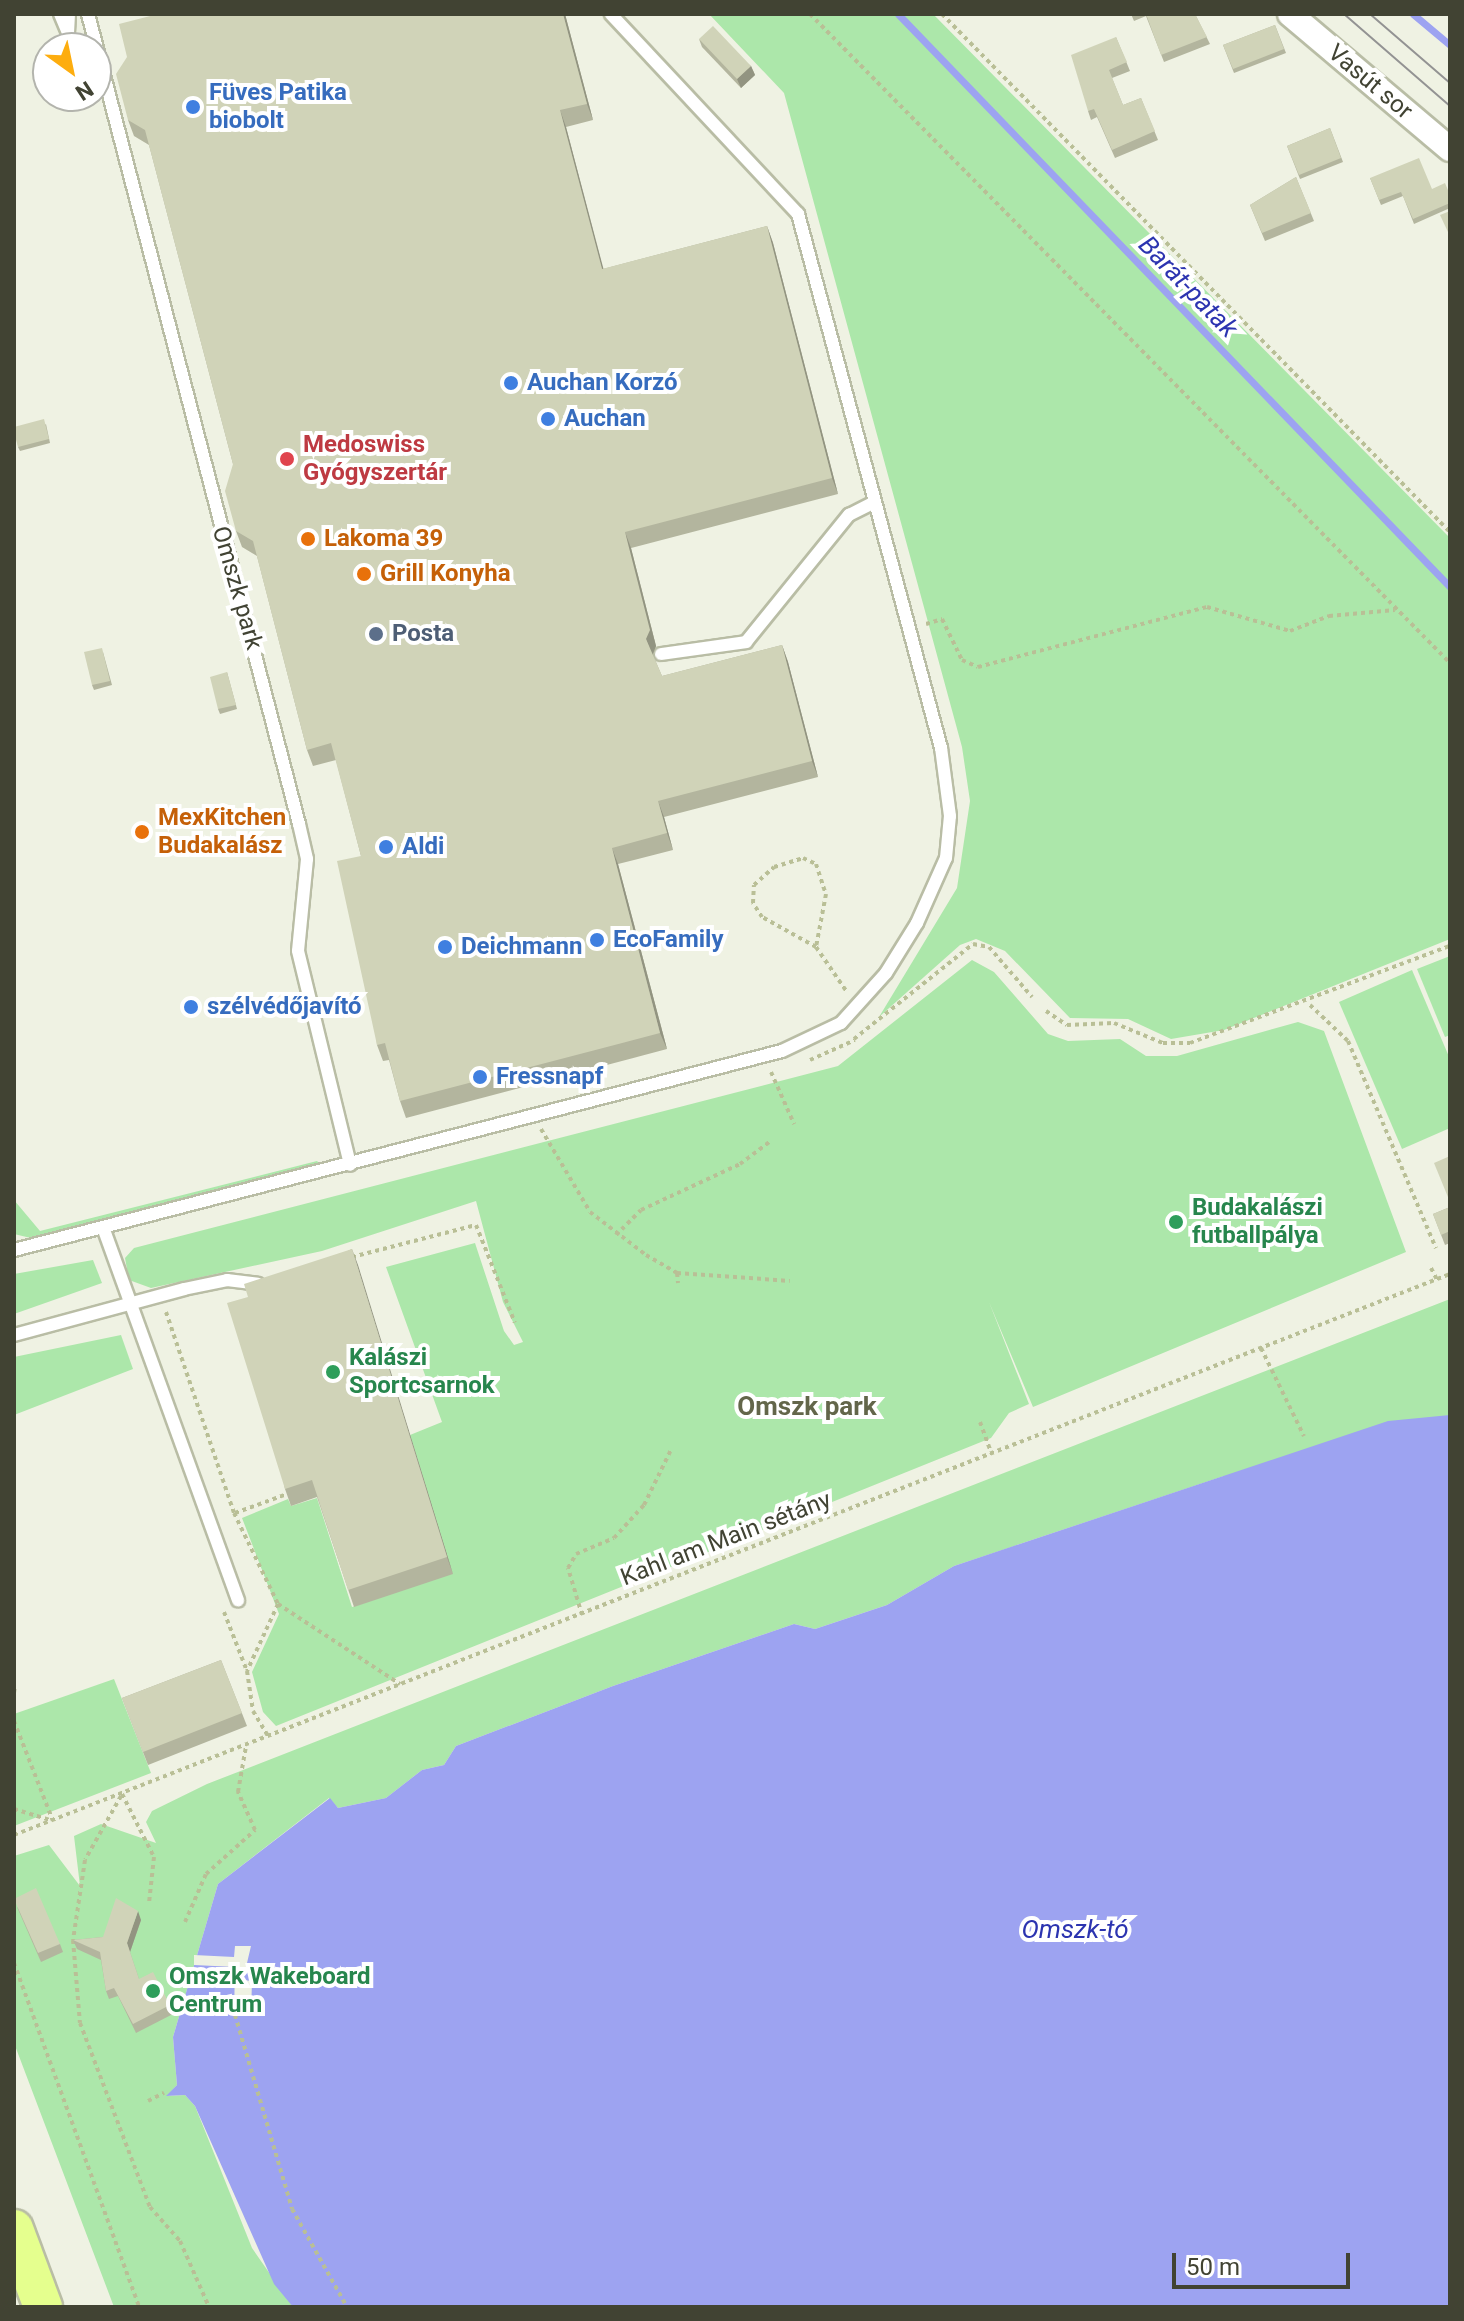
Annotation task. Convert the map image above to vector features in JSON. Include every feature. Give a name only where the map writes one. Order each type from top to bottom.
[{"type":"main road","points":[[14,2229],[43,2307]]},
{"type":"street","name":"Vasút sor","points":[[1290,14],[1450,149]]},
{"type":"lane","points":[[60,14],[68,33],[69,14]]},
{"type":"lane","name":"Omszk park","points":[[88,14],[307,859],[298,951],[350,1165]]},
{"type":"lane","points":[[14,1250],[104,1230],[766,1055],[841,1023],[859,1006],[917,923],[946,858],[950,816],[941,748],[798,214],[611,14]]},
{"type":"lane","points":[[661,654],[746,642],[849,515],[874,502]]},
{"type":"lane","points":[[104,1230],[238,1601]]},
{"type":"lane","points":[[14,1335],[160,1295],[277,1279]]},
{"type":"path","points":[[810,14],[1450,663]]},
{"type":"path","points":[[942,14],[1450,532]]},
{"type":"path","points":[[908,629],[942,619],[962,660],[978,667],[1207,607],[1290,631],[1329,616],[1396,610]]},
{"type":"path","points":[[816,947],[826,894],[816,864],[803,858],[774,867],[754,885],[753,903],[762,917],[816,947],[859,1006]]},
{"type":"path","points":[[841,1023],[855,1040],[973,944],[989,947],[1032,997]]},
{"type":"path","points":[[1046,1011],[1067,1025],[1114,1023],[1179,1044],[1308,1004],[1450,946]]},
{"type":"path","points":[[1308,1004],[1348,1041],[1436,1248]]},
{"type":"path","points":[[766,1055],[794,1124]]},
{"type":"path","points":[[536,1115],[590,1212],[616,1235],[677,1273],[790,1281]]},
{"type":"path","points":[[616,1235],[641,1210],[740,1164],[771,1141]]},
{"type":"path","points":[[335,1262],[463,1223],[476,1225],[515,1323]]},
{"type":"path","points":[[1431,1268],[1437,1280]]},
{"type":"path","points":[[677,1273],[678,1283]]},
{"type":"path","name":"Kahl am Main sétány","points":[[14,1835],[1450,1274]]},
{"type":"path","points":[[160,1295],[234,1513],[278,1604],[400,1684]]},
{"type":"path","points":[[1261,1348],[1304,1436]]},
{"type":"path","points":[[980,1422],[991,1453]]},
{"type":"path","points":[[582,1615],[568,1568],[576,1554],[614,1538],[644,1505],[671,1450]]},
{"type":"path","points":[[210,1522],[287,1494]]},
{"type":"path","points":[[247,1671],[278,1604]]},
{"type":"path","points":[[222,1607],[247,1671],[253,1711],[268,1736]]},
{"type":"path","points":[[14,1693],[15,1686]]},
{"type":"path","points":[[14,1721],[53,1821]]},
{"type":"path","points":[[185,1922],[206,1874],[255,1830],[238,1792],[246,1746]]},
{"type":"path","points":[[122,1794],[154,1857],[149,1903]]},
{"type":"path","points":[[122,1794],[85,1860],[73,1940],[80,2023],[150,2207],[180,2241],[209,2307]]},
{"type":"path","points":[[14,1809],[53,1821]]},
{"type":"path","points":[[14,1963],[139,2307]]},
{"type":"path","points":[[235,2015],[292,2209],[347,2307]]},
{"type":"path","points":[[148,2101],[164,2093]]},
{"type":"path","points":[[234,2307],[243,2307]]},
{"type":"green space","points":[[709,14],[933,14],[1450,538],[1450,939],[1224,1030],[1171,1039],[1128,1019],[1070,1018],[1005,951],[976,939],[960,945],[879,1017],[957,888],[970,801],[962,747],[784,93]]},
{"type":"green space","points":[[1450,956],[1450,1035],[1445,1037],[1417,969]]},
{"type":"green space","points":[[972,960],[994,972],[1048,1034],[1068,1041],[1120,1039],[1146,1056],[1177,1056],[1298,1022],[1324,1031],[1406,1252],[1033,1407],[989,1302],[1029,1404],[1009,1413],[991,1438],[276,1726],[263,1712],[252,1672],[279,1614],[242,1518],[288,1499],[291,1506],[317,1498],[352,1607],[452,1573],[410,1435],[442,1422],[386,1267],[475,1243],[504,1331],[514,1345],[523,1342],[503,1302],[476,1201],[322,1251],[151,1288],[129,1280],[125,1258],[134,1248],[838,1066]]},
{"type":"green space","points":[[1412,970],[1450,1059],[1450,1128],[1402,1149],[1339,1002]]},
{"type":"green space","points":[[317,1161],[322,1166],[35,1239],[14,1234],[14,1200],[40,1231]]},
{"type":"green space","points":[[93,1260],[102,1283],[14,1314],[14,1274]]},
{"type":"green space","points":[[1450,1299],[1450,1506],[1224,1476],[954,1566],[887,1605],[815,1629],[794,1624],[613,1686],[456,1746],[444,1765],[422,1770],[386,1798],[338,1808],[329,1798],[218,1884],[173,2037],[177,2085],[167,2096],[185,2095],[195,2106],[252,2248],[293,2307],[114,2307],[14,2043],[14,1856],[49,1845],[80,1886],[74,1836],[101,1824],[156,1843],[146,1822],[152,1811],[207,1784]]},
{"type":"green space","points":[[121,1335],[133,1369],[14,1415],[14,1357]]},
{"type":"green space","points":[[114,1679],[151,1773],[14,1826],[14,1714]]},
{"type":"water","name":"Omszk-tó","points":[[1450,1415],[1450,2307],[293,2307],[274,2284],[195,2106],[185,2095],[166,2096],[177,2085],[173,2037],[218,1884],[330,1798],[338,1808],[386,1798],[422,1770],[444,1765],[456,1746],[613,1686],[794,1624],[815,1629],[887,1605],[954,1566],[1388,1421]]},
{"type":"pier","points":[[235,1946],[251,1946],[243,1980],[252,1981],[251,2015],[234,2014],[235,1967],[194,1965],[194,1955],[234,1957]]},
{"type":"building","name":"Auchan Korzó","points":[[158,14],[563,14],[587,104],[560,110],[602,269],[767,226],[832,478],[625,532],[650,630],[646,639],[662,676],[782,645],[812,761],[658,801],[667,833],[612,848],[660,1033],[400,1101],[385,1043],[377,1045],[337,861],[361,856],[331,743],[307,750],[253,541],[236,531],[225,491],[233,464],[145,130],[128,120],[116,74],[127,57],[119,24]]},
{"type":"building","points":[[1146,14],[1195,14],[1207,37],[1161,55]]},
{"type":"building","points":[[1275,25],[1284,49],[1233,69],[1223,45]]},
{"type":"building","points":[[713,26],[751,66],[737,79],[699,39]]},
{"type":"building","points":[[1116,37],[1127,62],[1109,70],[1123,105],[1141,98],[1155,131],[1112,150],[1094,109],[1088,111],[1071,55]]},
{"type":"building","points":[[1330,128],[1341,158],[1299,175],[1287,146]]},
{"type":"building","points":[[1419,158],[1432,189],[1445,183],[1450,203],[1413,219],[1401,192],[1379,200],[1370,178]]},
{"type":"building","points":[[1296,177],[1311,213],[1262,233],[1250,205]]},
{"type":"building","points":[[1450,211],[1450,232],[1448,232],[1440,215]]},
{"type":"building","points":[[44,419],[49,439],[18,447],[14,427]]},
{"type":"building","points":[[102,648],[110,681],[92,685],[84,652]]},
{"type":"building","points":[[227,672],[236,705],[218,709],[210,677]]},
{"type":"building","points":[[1450,1156],[1450,1202],[1434,1163]]},
{"type":"building","points":[[1450,1207],[1450,1231],[1441,1235],[1433,1214]]},
{"type":"building","points":[[352,1249],[447,1557],[348,1590],[312,1480],[285,1489],[227,1303],[248,1297],[244,1284]]},
{"type":"building","points":[[221,1660],[242,1713],[143,1752],[122,1698]]},
{"type":"building","points":[[36,1888],[60,1944],[38,1953],[14,1899]]},
{"type":"building","points":[[116,1898],[138,1911],[127,1943],[139,1979],[153,1972],[170,2005],[133,2024],[114,1988],[106,1991],[100,1952],[73,1940],[103,1937]]},
{"type":"waterway","name":"Barát-patak","points":[[898,14],[1450,587]]},
{"type":"waterway","points":[[1413,14],[1450,45]]},
{"type":"tram line","points":[[1344,14],[1450,106]]},
{"type":"tram line","points":[[1370,14],[1450,83]]},
{"type":"place","name":"Füves Patika biobolt","points":[[193,107]]},
{"type":"place","name":"Auchan Korzó","points":[[511,383]]},
{"type":"place","name":"Auchan","points":[[548,419]]},
{"type":"place","name":"Medoswiss Gyógyszertár","points":[[287,459]]},
{"type":"place","name":"Lakoma 39","points":[[308,539]]},
{"type":"place","name":"Grill Konyha","points":[[364,574]]},
{"type":"place","name":"Posta","points":[[376,634]]},
{"type":"place","name":"MexKitchen Budakalász","points":[[142,832]]},
{"type":"place","name":"Aldi","points":[[386,847]]},
{"type":"place","name":"EcoFamily","points":[[597,940]]},
{"type":"place","name":"Deichmann","points":[[445,947]]},
{"type":"place","name":"szélvédőjavító","points":[[191,1007]]},
{"type":"place","name":"Fressnapf","points":[[480,1077]]},
{"type":"place","name":"Budakalászi futballpálya","points":[[1176,1222]]},
{"type":"place","name":"Kalászi Sportcsarnok","points":[[333,1372]]},
{"type":"place","name":"Omszk Wakeboard Centrum","points":[[153,1991]]},
{"type":"district","name":"Omszk park","points":[[807,1407]]}]
